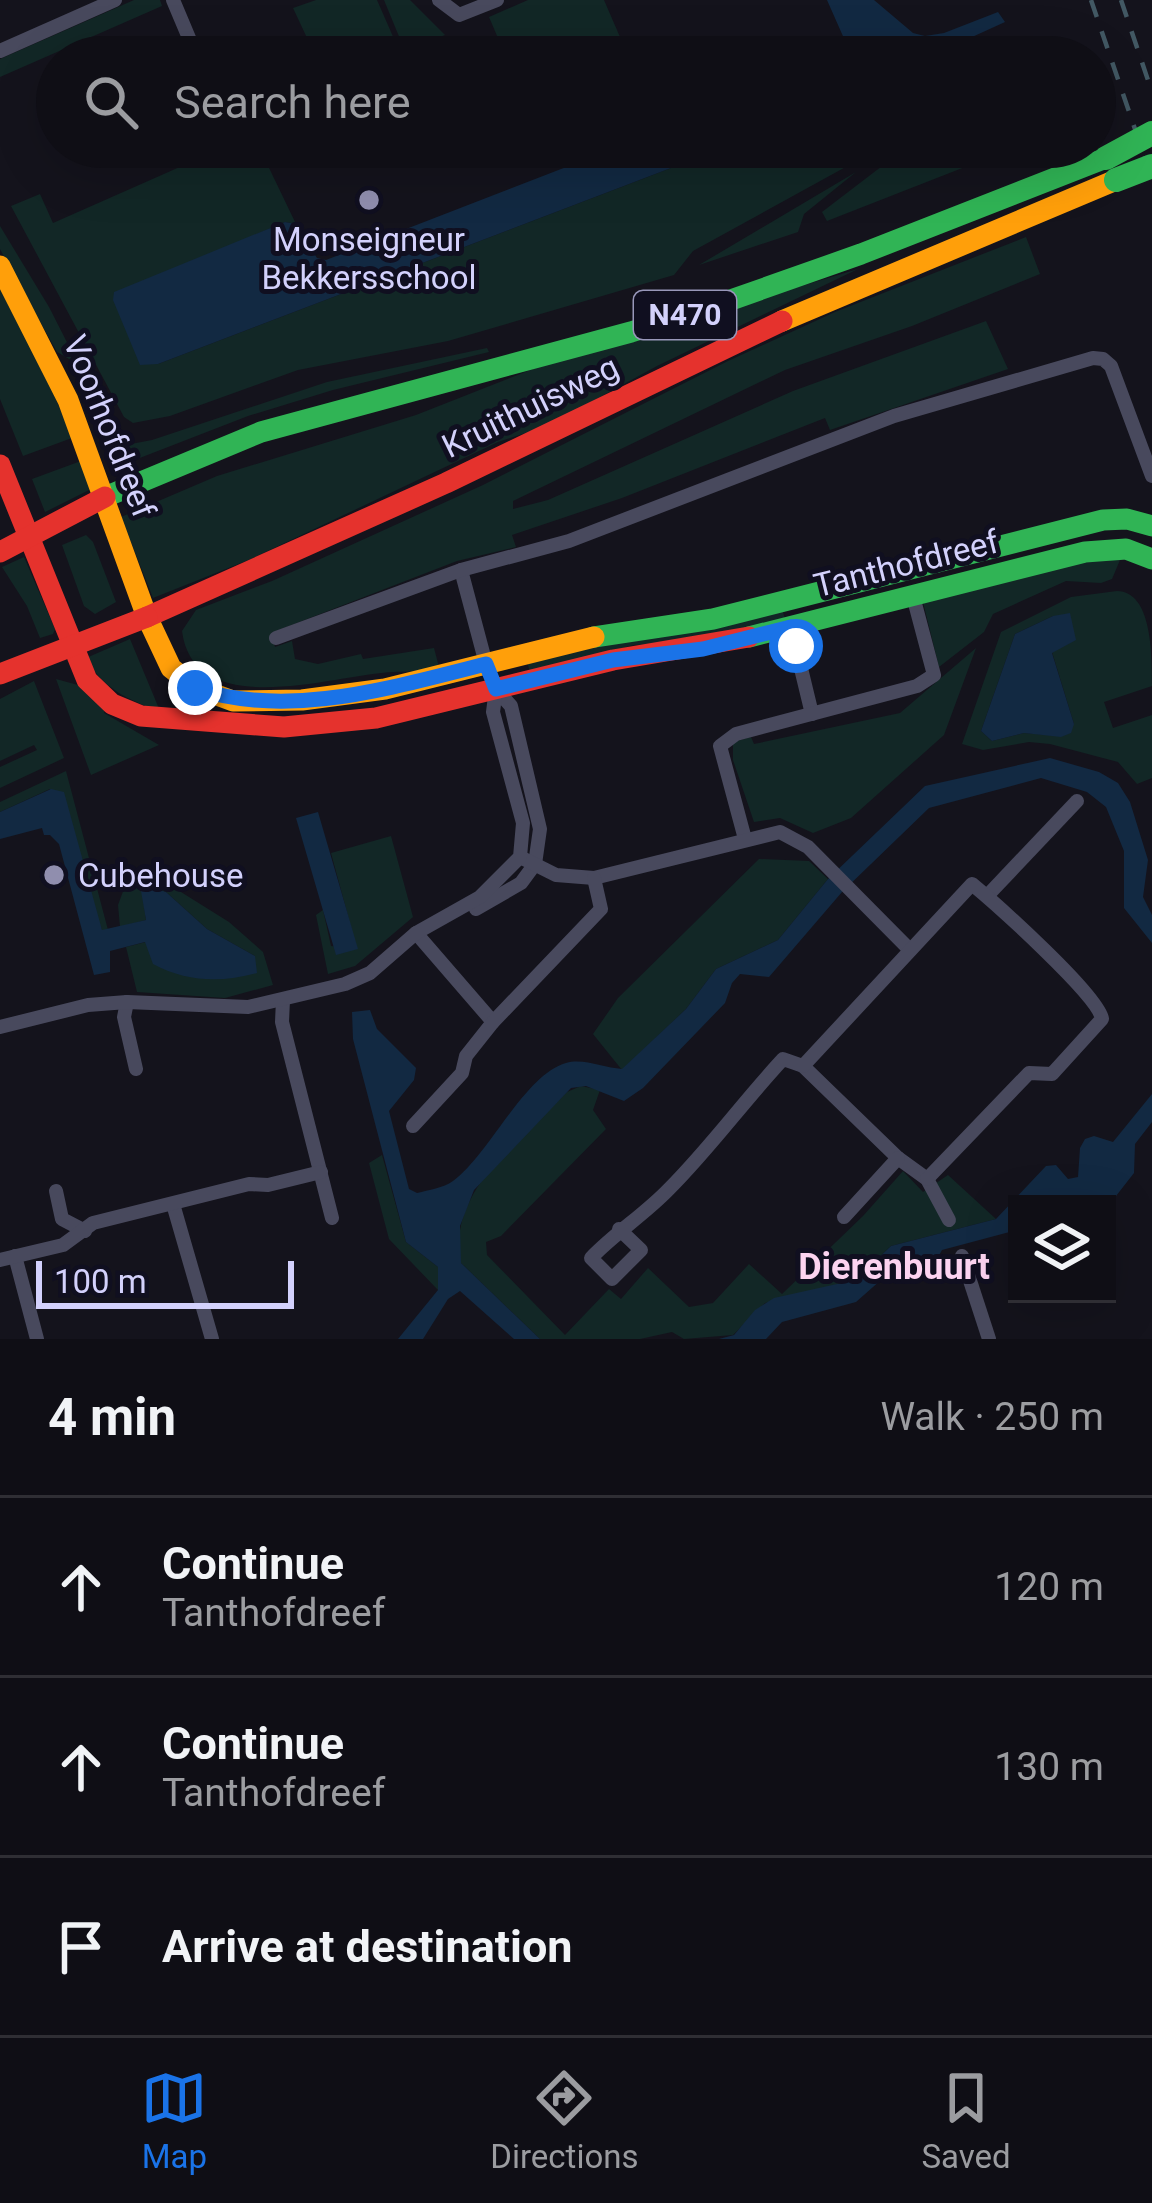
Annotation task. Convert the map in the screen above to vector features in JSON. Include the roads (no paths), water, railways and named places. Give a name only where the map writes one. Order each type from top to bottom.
[{"type":"main road","name":"Kruithuisweg","points":[[1116,165],[1152,136]]},
{"type":"main road","name":"N470","points":[[1111,169],[1152,168]]},
{"type":"main road","name":"Kruithuisweg","points":[[0,552],[105,497],[261,432],[632,332],[1019,205],[1111,169]]},
{"type":"main road","name":"Kruithuisweg","points":[[0,674],[147,617],[446,483],[1019,205]]},
{"type":"main road","name":"Voorhofdreef","points":[[0,266],[50,358],[147,617]]},
{"type":"main road","points":[[0,465],[72,645]]},
{"type":"main road","name":"Tanthofdreef","points":[[147,617],[171,668],[195,688],[233,701],[302,700],[385,689],[619,631],[712,619],[1103,520],[1151,524]]},
{"type":"main road","name":"Tanthofdreef","points":[[72,645],[87,680],[112,704],[141,716],[220,726],[284,727],[376,718],[613,660],[793,636],[915,605],[1085,552],[1144,555]]},
{"type":"street","points":[[0,52],[115,0]]},
{"type":"street","points":[[173,0],[188,36]]},
{"type":"street","points":[[439,0],[459,15],[497,0]]},
{"type":"street","points":[[276,638],[461,570],[569,541],[894,416],[1079,361],[1103,359],[1111,366],[1152,476]]},
{"type":"street","points":[[1144,555],[1151,524]]},
{"type":"street","points":[[460,911],[477,909],[521,883],[536,864],[540,830],[511,706],[496,689],[486,664],[461,570]]},
{"type":"street","points":[[746,839],[720,746],[736,734],[916,686],[934,675],[915,605]]},
{"type":"street","points":[[793,636],[812,714]]},
{"type":"street","points":[[0,1027],[88,1005],[248,1007],[284,1000],[358,979],[416,933],[460,911],[506,876],[520,857],[523,824],[493,712],[496,689]]},
{"type":"street","points":[[987,896],[1077,801]]},
{"type":"street","points":[[520,857],[556,875],[594,878],[780,832],[795,837],[910,950]]},
{"type":"street","points":[[413,1126],[462,1073],[466,1055],[494,1022],[601,909],[594,878]]},
{"type":"street","points":[[803,1066],[972,884],[987,896],[1048,952],[1101,1009],[1102,1019],[1052,1074],[1028,1074],[927,1179]]},
{"type":"street","points":[[416,933],[494,1022]]},
{"type":"street","points":[[284,1000],[283,1022],[332,1218]]},
{"type":"street","points":[[127,1002],[124,1017],[136,1069]]},
{"type":"street","points":[[619,1229],[631,1225],[676,1182],[783,1059],[803,1066],[898,1158],[927,1179],[949,1220]]},
{"type":"street","points":[[844,1217],[898,1158]]},
{"type":"street","points":[[37,1339],[8,1258],[63,1245],[93,1223],[249,1184],[321,1172]]},
{"type":"street","points":[[56,1191],[62,1220],[85,1231]]},
{"type":"street","points":[[173,1204],[212,1339]]},
{"type":"street","points":[[962,1256],[989,1339]]},
{"type":"water","points":[[827,0],[874,0],[913,33],[925,36],[843,36]]},
{"type":"water","points":[[998,12],[1005,22],[974,36],[925,36]]},
{"type":"water","points":[[564,168],[671,168],[158,364],[140,365],[113,300],[114,292],[285,222],[296,224],[317,258],[326,260]]},
{"type":"water","points":[[1070,613],[1076,640],[1052,653],[1074,724],[1071,733],[1061,737],[1024,733],[992,741],[981,731],[1015,634]]},
{"type":"water","points":[[1050,758],[1099,772],[1118,783],[1130,802],[1148,860],[1143,897],[1152,915],[1152,943],[1124,908],[1124,851],[1106,807],[1087,792],[1041,778],[929,808],[842,892],[769,977],[740,974],[725,1003],[643,1088],[624,1101],[586,1086],[571,1088],[474,1190],[460,1226],[461,1263],[540,1339],[514,1339],[460,1291],[448,1299],[423,1339],[398,1339],[438,1290],[438,1267],[406,1242],[353,1039],[352,1012],[370,1010],[377,1029],[416,1068],[414,1080],[389,1111],[409,1189],[417,1193],[440,1187],[466,1169],[521,1099],[551,1070],[573,1062],[622,1069],[686,1009],[716,969],[778,940],[828,879],[925,786]]},
{"type":"water","points":[[51,789],[64,792],[102,930],[146,920],[141,891],[156,889],[166,892],[207,929],[255,956],[257,973],[217,979],[179,974],[153,964],[145,942],[110,951],[110,972],[94,975],[59,844],[44,835],[42,828],[0,839],[0,812]]},
{"type":"water","points":[[318,812],[358,949],[336,955],[296,818]]},
{"type":"water","points":[[1152,1094],[1152,1122],[1135,1144],[1134,1173],[1116,1196],[1019,1195],[1046,1166],[1056,1165],[1068,1179],[1078,1177],[1085,1139],[1094,1136],[1113,1142]]},
{"type":"water","points":[[1008,1206],[1008,1232],[942,1250],[937,1259],[890,1272],[856,1302],[782,1322],[766,1339],[719,1339],[734,1335],[755,1310],[774,1298],[855,1280],[891,1246],[996,1219]]},
{"type":"railway","points":[[1091,0],[1103,36]]},
{"type":"railway","points":[[1121,0],[1152,92]]},
{"type":"railway","points":[[1116,73],[1152,179]]},
{"type":"place","name":"Monseigneur Bekkersschool","points":[[369,200]]},
{"type":"place","name":"Cubehouse","points":[[54,875]]},
{"type":"district","name":"Dierenbuurt","points":[[894,1266]]}]
